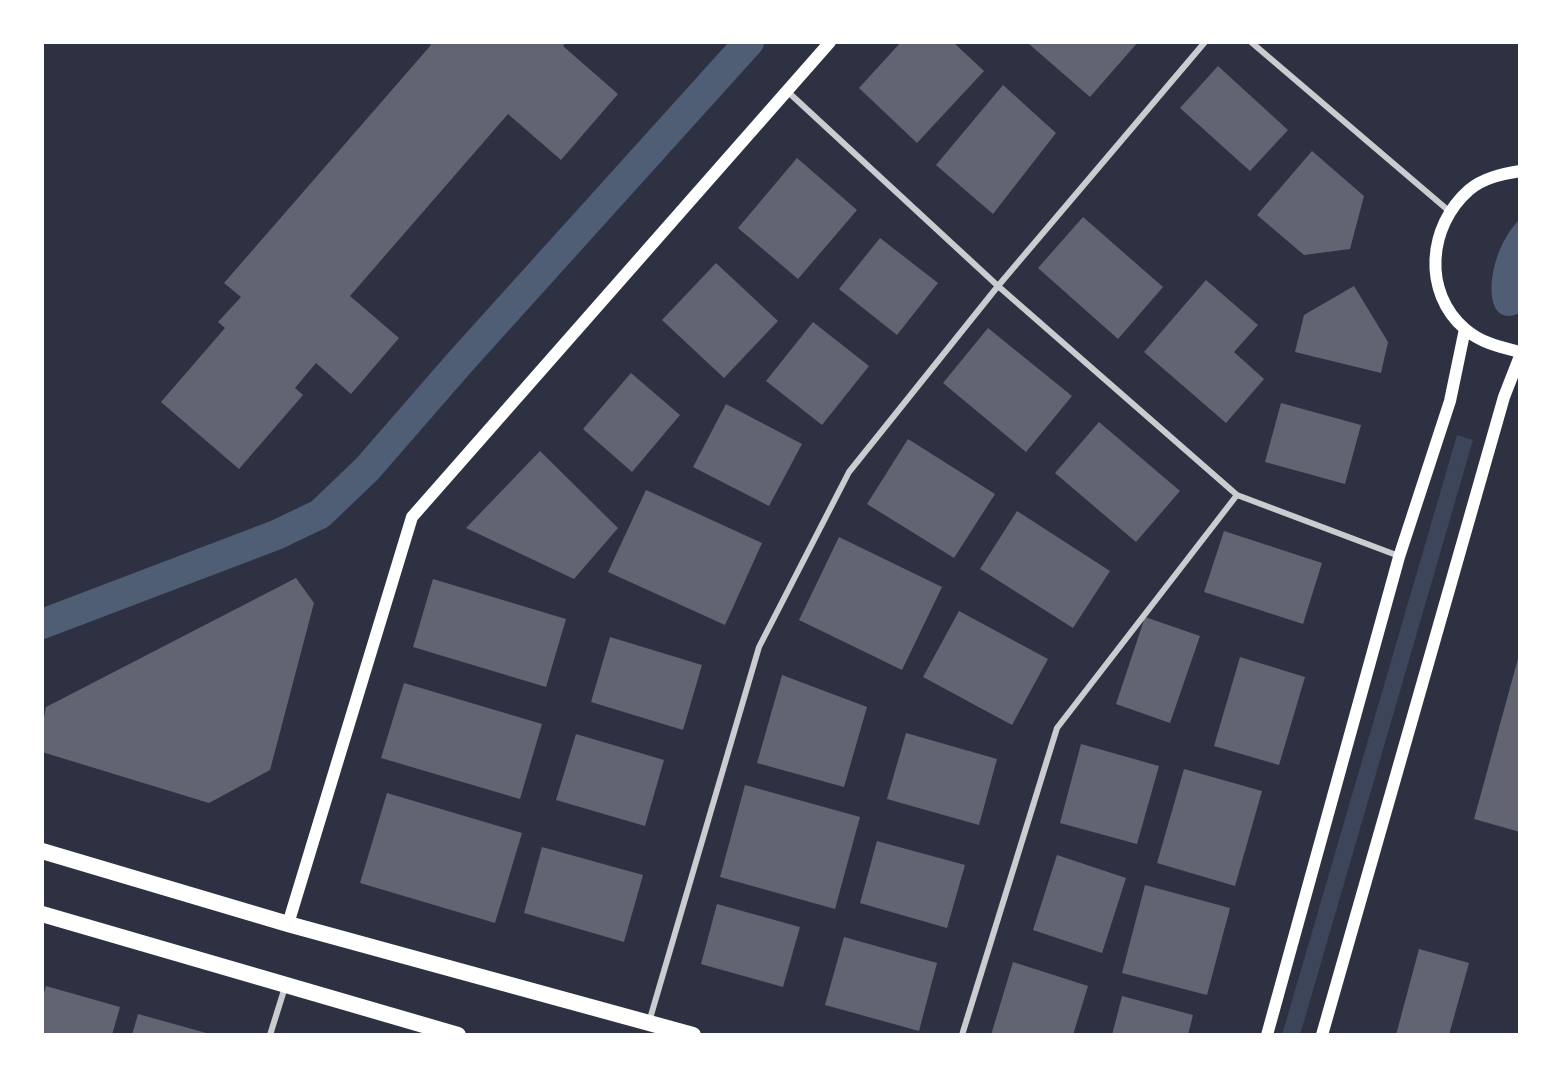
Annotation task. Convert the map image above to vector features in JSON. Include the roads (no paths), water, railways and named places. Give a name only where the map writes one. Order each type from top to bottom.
[{"type":"highway","points":[[42,851],[288,924],[693,1035]]},
{"type":"highway","points":[[42,915],[458,1035]]},
{"type":"main road","points":[[288,924],[412,517],[830,42]]},
{"type":"main road","points":[[1322,1035],[1504,397],[1520,354],[1491,345],[1465,329],[1448,309],[1437,286],[1434,260],[1438,235],[1449,211],[1470,189],[1496,175],[1520,171]]},
{"type":"main road","points":[[1267,1035],[1399,557],[1450,401],[1465,329]]},
{"type":"street","points":[[649,1023],[759,647],[849,472],[998,286],[1205,42]]},
{"type":"street","points":[[1251,42],[1449,211]]},
{"type":"street","points":[[787,91],[998,286],[1237,495],[1399,557]]},
{"type":"street","points":[[962,1035],[1057,728],[1237,495]]},
{"type":"street","points":[[270,1035],[285,986]]},
{"type":"waterway","points":[[42,624],[276,535],[320,514],[367,469],[461,361],[749,42]]}]
